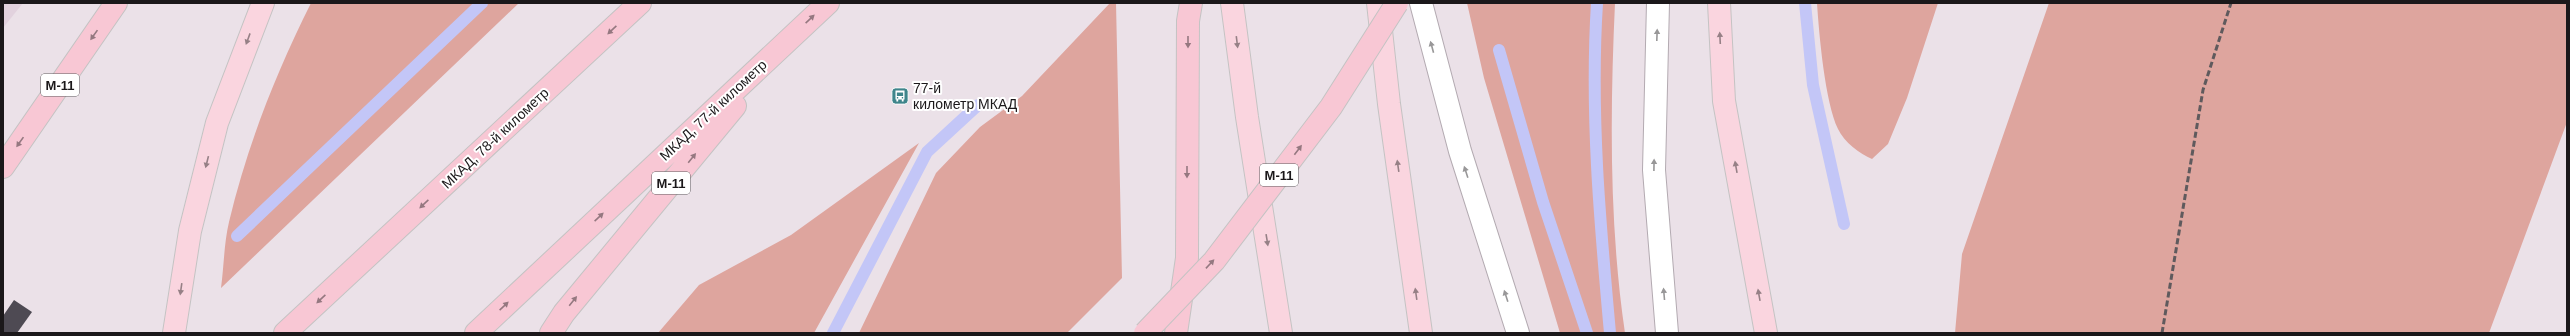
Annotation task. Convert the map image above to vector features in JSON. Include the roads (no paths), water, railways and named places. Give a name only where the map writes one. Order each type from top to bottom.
[{"type":"highway","name":"М-11","points":[[3,167],[116,3]]},
{"type":"highway","name":"МКАД, 78-й километр","points":[[285,333],[640,3]]},
{"type":"highway","name":"МКАД, 77-й километр","points":[[476,333],[828,3]]},
{"type":"highway","points":[[1176,333],[1187,258],[1188,21],[1191,3]]},
{"type":"highway","name":"М-11","points":[[1145,333],[1223,249],[1331,107],[1397,3]]},
{"type":"highway","name":"М-11","points":[[551,333],[564,313],[793,35]]},
{"type":"main road","points":[[174,333],[190,231],[217,123],[263,3]]},
{"type":"main road","points":[[1232,3],[1247,117],[1281,333]]},
{"type":"main road","points":[[1378,3],[1389,104],[1421,333]]},
{"type":"main road","points":[[1421,3],[1460,151],[1518,333]]},
{"type":"main road","points":[[1658,3],[1654,170],[1667,333]]},
{"type":"main road","points":[[1719,3],[1724,101],[1766,333]]},
{"type":"waterway","points":[[237,236],[482,3]]},
{"type":"waterway","points":[[1597,3],[1595,44],[1595,127],[1610,333]]},
{"type":"waterway","points":[[1805,3],[1813,85],[1844,224]]},
{"type":"waterway","points":[[1499,50],[1543,202],[1587,333]]},
{"type":"waterway","points":[[833,333],[927,152],[978,105]]},
{"type":"railway","points":[[2162,333],[2203,90],[2231,3]]},
{"type":"place","name":"77-й километр МКАД","points":[[900,96]]}]
